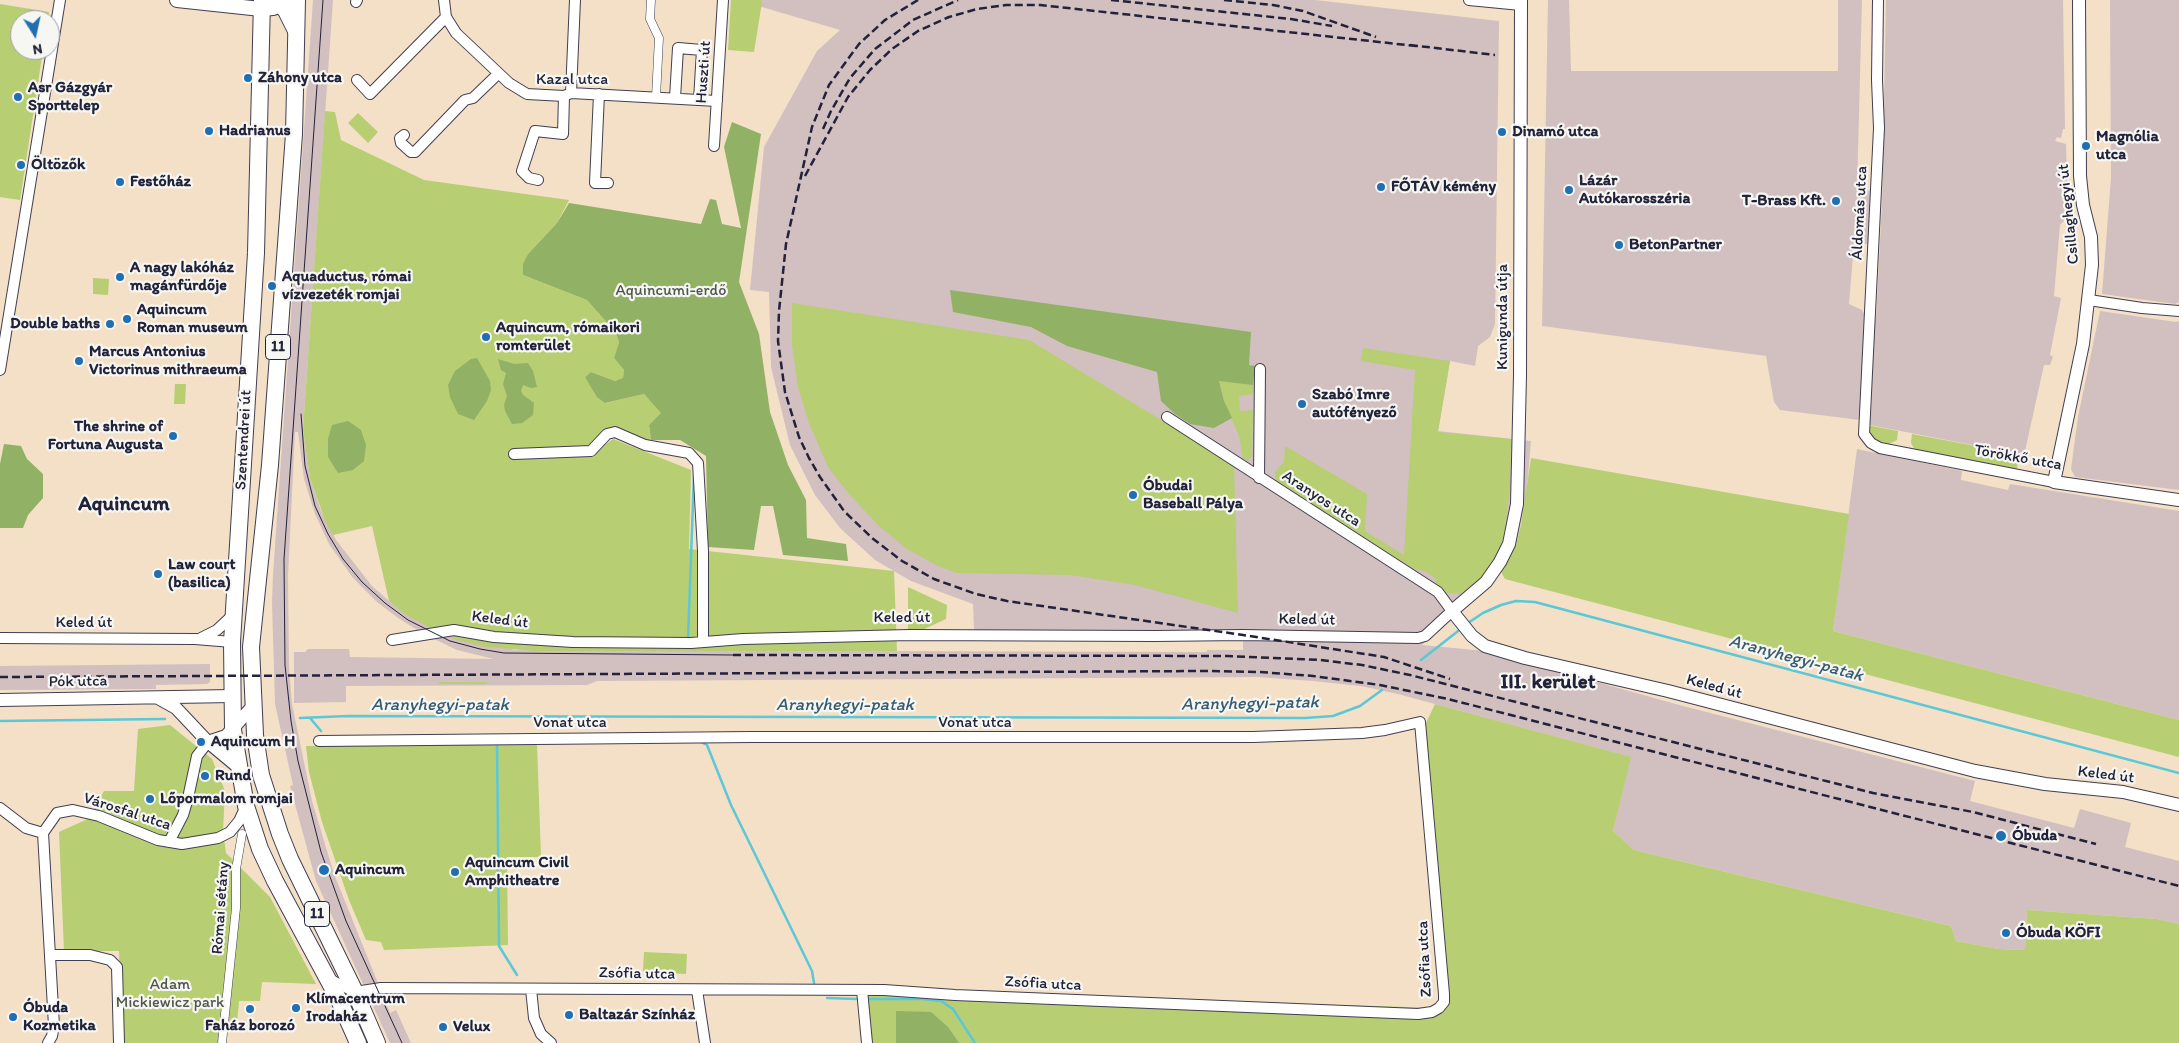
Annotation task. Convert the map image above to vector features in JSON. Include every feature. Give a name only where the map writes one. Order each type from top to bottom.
[{"type":"main road","points":[[177,0],[273,3],[295,31]]},
{"type":"main road","name":"Szentendrei út","points":[[297,0],[294,134],[270,465],[251,647],[253,706],[259,766],[272,814],[290,859],[355,992],[377,1043]]},
{"type":"main road","name":"Szentendrei út","points":[[273,3],[232,642],[233,730],[246,806],[260,849],[327,978],[358,1043]]},
{"type":"street","points":[[0,370],[60,0]]},
{"type":"street","name":"Kazal utca","points":[[444,0],[446,17],[456,34],[498,74],[526,94],[600,94],[717,101]]},
{"type":"street","points":[[538,180],[529,178],[522,171],[534,132],[563,134],[576,0]]},
{"type":"street","points":[[651,0],[650,19],[659,38],[656,97]]},
{"type":"street","name":"Huszti út","points":[[714,146],[723,0]]},
{"type":"street","points":[[1469,0],[1521,3]]},
{"type":"street","name":"Áldomás utca","points":[[1864,428],[1879,128],[1876,80],[1878,0]]},
{"type":"street","name":"Csillaghegyi út","points":[[2054,482],[2083,344],[2089,300],[2092,245],[2082,200],[2080,176],[2079,0]]},
{"type":"street","name":"Kunigunda útja","points":[[1456,616],[1486,582],[1500,562],[1509,544],[1517,504],[1520,375],[1521,3]]},
{"type":"street","points":[[357,80],[370,94],[446,17]]},
{"type":"street","points":[[675,98],[678,48],[702,50],[699,100]]},
{"type":"street","points":[[404,134],[400,138],[401,143],[411,152],[415,152],[465,100],[473,98],[498,74]]},
{"type":"street","points":[[600,94],[595,183],[608,183]]},
{"type":"street","points":[[2089,300],[2142,308],[2179,310]]},
{"type":"street","points":[[1259,478],[1260,369]]},
{"type":"street","name":"Aranyos utca","points":[[1167,417],[1438,592],[1456,616]]},
{"type":"street","name":"Törökkő utca","points":[[1864,428],[1866,438],[1880,448],[2054,482],[2179,500]]},
{"type":"street","points":[[514,454],[591,451],[607,434],[615,432],[645,445],[689,453],[698,463],[703,641]]},
{"type":"street","points":[[198,640],[217,630],[234,613]]},
{"type":"street","name":"Keled út","points":[[392,640],[454,630],[494,638],[536,641],[687,642],[909,634],[1243,635],[1418,638],[1425,636],[1456,616],[1472,636],[1485,646],[1525,658],[1668,691],[1975,771],[2045,784],[2123,792],[2179,805]]},
{"type":"street","name":"Keled út","points":[[0,638],[232,642]]},
{"type":"street","name":"Pók utca","points":[[0,700],[232,696]]},
{"type":"street","points":[[156,697],[176,708],[208,742],[238,767]]},
{"type":"street","points":[[184,717],[184,703],[187,697]]},
{"type":"street","points":[[169,842],[183,815],[197,756],[208,742],[219,740],[233,730],[253,706]]},
{"type":"street","name":"Zsófia utca","points":[[355,992],[381,988],[884,990],[1247,1008],[1418,1014],[1432,1012],[1440,1008],[1444,1002],[1444,994],[1420,722]]},
{"type":"street","name":"Vonat utca","points":[[319,741],[752,737],[1253,737],[1373,732],[1420,722]]},
{"type":"street","name":"Városfal utca","points":[[44,833],[57,813],[73,810],[99,816],[158,840],[182,844],[218,838],[230,832],[246,806]]},
{"type":"street","points":[[0,808],[26,828],[44,833],[54,1026],[48,1043]]},
{"type":"street","name":"Római sétány","points":[[222,1043],[236,908],[236,869],[242,834]]},
{"type":"street","points":[[51,955],[90,955],[110,960],[117,968],[119,1043]]},
{"type":"street","points":[[327,978],[355,992],[351,1026]]},
{"type":"street","points":[[531,988],[534,1018],[539,1038],[550,1043]]},
{"type":"street","points":[[697,990],[705,1043]]},
{"type":"street","points":[[862,990],[867,1043]]},
{"type":"shaded area","points":[[313,0],[333,0],[303,430],[310,477],[321,511],[336,540],[372,586],[403,613],[514,650],[1207,652],[1207,650],[1243,650],[1243,635],[974,630],[973,604],[911,581],[875,560],[840,528],[815,495],[790,445],[771,367],[769,292],[750,290],[764,147],[817,51],[840,30],[738,0],[1315,0],[1499,21],[1495,324],[1490,337],[1478,346],[1475,366],[1450,361],[1438,431],[1531,441],[1526,500],[1517,540],[1500,570],[1422,645],[1485,651],[1683,706],[1975,781],[1970,801],[2074,828],[2080,809],[2131,823],[2125,847],[2179,861],[2179,924],[2157,919],[2027,910],[2025,950],[1998,949],[1956,941],[1951,926],[1634,850],[1613,831],[1630,757],[1398,694],[1361,686],[1258,677],[597,681],[587,685],[346,686],[346,702],[294,703],[294,652],[305,652],[308,649],[349,649],[350,657],[494,659],[457,650],[424,634],[377,602],[353,578],[329,544],[315,514],[304,479],[298,432],[295,432],[288,576],[289,667],[292,704],[312,801],[334,874],[390,1013],[396,1010],[411,1043],[390,1043],[316,881],[290,786],[293,785],[275,704],[273,575]],"holes":[[[440,682],[487,682],[486,684],[440,684]]]},
{"type":"shaded area","points":[[1548,0],[1569,0],[1571,71],[1838,71],[1838,0],[1862,0],[1857,189],[1870,191],[1868,244],[1854,243],[1849,304],[1862,310],[1866,317],[1860,420],[1780,410],[1774,402],[1766,356],[1542,326]]},
{"type":"shaded area","points":[[1886,0],[2063,0],[2065,129],[2063,129],[2061,138],[2057,137],[2055,141],[2066,144],[2068,216],[2060,225],[2054,296],[2061,298],[2050,355],[2053,357],[2050,365],[2044,365],[2025,451],[2018,454],[1870,425],[1867,421],[1873,320],[1876,319],[1882,204]]},
{"type":"shaded area","points":[[2110,0],[2179,0],[2179,302],[2175,304],[2102,294],[2111,178]]},
{"type":"shaded area","points":[[2100,311],[2179,321],[2179,490],[2075,477],[2071,469],[2078,417]]},
{"type":"shaded area","points":[[1857,449],[1962,471],[1961,480],[2008,490],[2010,484],[2179,511],[2179,720],[1833,631]]},
{"type":"shaded area","points":[[210,664],[210,682],[207,684],[156,685],[156,689],[0,690],[0,666]]},
{"type":"green space","points":[[731,0],[761,0],[762,2],[754,52],[728,50]]},
{"type":"green space","name":"Asr Gázgyár Sporttelep","points":[[0,4],[37,10],[10,10],[10,60],[41,60],[20,200],[0,197]]},
{"type":"green space","points":[[325,111],[335,112],[341,140],[424,180],[569,200],[557,223],[528,254],[523,275],[587,300],[616,333],[619,342],[614,358],[624,370],[623,379],[615,381],[591,372],[585,377],[606,403],[644,394],[662,413],[649,425],[651,440],[649,443],[621,431],[585,448],[513,451],[511,458],[592,454],[613,439],[691,470],[689,549],[894,571],[897,651],[535,651],[487,647],[460,641],[437,632],[403,613],[389,601],[372,526],[333,535],[326,523],[310,478],[303,430]]},
{"type":"green space","points":[[358,113],[378,132],[368,143],[348,123]]},
{"type":"green space","name":"Aquincumi-erdő","points":[[732,122],[761,134],[739,282],[759,334],[770,412],[788,465],[806,500],[807,538],[846,544],[848,561],[783,555],[773,506],[761,506],[754,550],[708,547],[706,456],[680,440],[651,440],[649,425],[661,413],[644,394],[605,403],[597,397],[585,377],[591,372],[615,381],[623,378],[624,370],[614,358],[619,342],[616,333],[587,300],[523,275],[523,264],[528,254],[557,223],[569,203],[701,224],[710,199],[716,200],[722,224],[741,228],[724,147]]},
{"type":"green space","points":[[93,278],[109,279],[108,295],[93,294]]},
{"type":"green space","points":[[950,290],[1251,332],[1249,365],[1255,366],[1253,385],[1219,381],[1224,401],[1232,418],[1214,428],[1190,424],[1161,401],[1157,372],[1067,346],[1031,327],[953,312]]},
{"type":"green space","points":[[792,303],[1029,340],[1234,464],[1238,613],[1135,585],[1070,575],[957,573],[938,566],[907,549],[879,526],[849,494],[828,467],[809,423],[798,387],[792,345]]},
{"type":"green space","points":[[1363,348],[1450,361],[1438,432],[1511,439],[1510,488],[1504,537],[1491,566],[1475,585],[1460,594],[1447,593],[1436,584],[1436,579],[1425,571],[1414,569],[1276,482],[1275,472],[1284,462],[1285,446],[1367,494],[1365,531],[1404,555],[1415,370],[1361,361]]},
{"type":"green space","points":[[477,358],[490,381],[491,390],[487,401],[474,420],[458,414],[450,397],[448,385],[455,371],[471,359]]},
{"type":"green space","points":[[498,359],[514,364],[528,363],[533,371],[537,387],[531,388],[523,385],[521,391],[523,395],[534,403],[533,415],[522,423],[512,424],[505,411],[504,405],[507,396],[503,384],[506,373],[501,370]]},
{"type":"green space","points":[[1219,380],[1253,385],[1253,394],[1239,396],[1240,411],[1253,410],[1252,456],[1248,461],[1243,459],[1239,436],[1224,401]]},
{"type":"green space","points":[[175,384],[186,384],[185,404],[174,404]]},
{"type":"green space","points":[[348,421],[361,430],[366,445],[364,461],[353,470],[338,473],[328,457],[328,439],[332,425]]},
{"type":"green space","points":[[1867,425],[1898,431],[1897,440],[1889,444],[1879,443],[1868,432]]},
{"type":"green space","points":[[1912,434],[2018,454],[2017,471],[1916,452],[1911,443]]},
{"type":"green space","points":[[4,444],[21,446],[27,459],[43,474],[43,498],[28,515],[23,528],[0,528],[0,464]]},
{"type":"green space","points":[[1531,458],[1849,514],[1833,631],[2179,720],[2179,757],[1505,579],[1500,570],[1517,540]]},
{"type":"green space","points":[[908,587],[947,605],[946,619],[920,631],[908,630]]},
{"type":"green space","points":[[439,682],[487,682],[487,684],[439,684]]},
{"type":"green space","points":[[1435,704],[1631,757],[1613,831],[1634,850],[1951,926],[1956,941],[1998,949],[2025,950],[2027,910],[2157,919],[2179,924],[2179,1043],[867,1043],[862,990],[1439,1008],[1429,824],[1421,734]]},
{"type":"green space","name":"Adam Mickiewicz park","points":[[170,725],[212,759],[225,791],[223,831],[226,853],[270,897],[316,984],[262,982],[260,1001],[239,1001],[237,1024],[228,1024],[226,1043],[122,1043],[119,951],[64,951],[59,832],[90,818],[104,791],[134,791],[138,729]]},
{"type":"green space","points":[[537,744],[541,857],[507,857],[508,945],[384,950],[381,942],[366,940],[349,900],[322,822],[309,772],[306,746]]},
{"type":"green space","points":[[644,952],[687,954],[686,974],[643,972]]},
{"type":"green space","points":[[896,1011],[931,1012],[948,1027],[959,1043],[896,1043]]},
{"type":"waterway","points":[[688,639],[694,475]]},
{"type":"waterway","name":"Aranyhegyi-patak","points":[[1468,623],[1483,613],[1501,605],[1516,601],[1535,602],[2179,773]]},
{"type":"waterway","name":"Aranyhegyi-patak","points":[[1421,660],[1462,628]]},
{"type":"waterway","name":"Aranyhegyi-patak","points":[[300,718],[348,716],[1305,718],[1333,716],[1360,706],[1382,690]]},
{"type":"waterway","points":[[310,718],[321,731]]},
{"type":"waterway","name":"Aranyhegyi-patak","points":[[0,721],[165,719]]},
{"type":"waterway","points":[[497,742],[499,946],[517,975]]},
{"type":"waterway","points":[[701,742],[707,745],[731,805],[812,971],[814,983]]},
{"type":"waterway","points":[[827,998],[858,999]]},
{"type":"waterway","points":[[868,999],[941,1001],[953,1009],[975,1043]]},
{"type":"tram line","points":[[323,0],[284,559],[285,665],[291,721],[298,761],[321,852],[346,921],[402,1043]]},
{"type":"tram line","points":[[301,414],[305,466],[315,506],[328,534],[343,559],[362,582],[385,603],[408,620],[450,641],[504,653],[733,655]]},
{"type":"railway","points":[[918,0],[885,20],[859,44],[829,85],[812,127],[786,244],[778,341],[785,392],[799,437],[809,458],[844,511],[872,538],[902,561],[934,579],[976,594],[1007,601],[1384,657],[1450,679]]},
{"type":"railway","points":[[823,129],[850,78],[875,49],[913,20],[958,0]]},
{"type":"railway","points":[[1111,0],[1291,19],[1332,26]]},
{"type":"railway","points":[[1224,0],[1273,5],[1303,11],[1376,37]]},
{"type":"railway","points":[[805,176],[848,97],[870,70],[892,49],[918,31],[949,17],[977,9],[1006,5],[1040,5],[1416,46]]},
{"type":"railway","points":[[1410,45],[1495,55]]},
{"type":"railway","points":[[733,655],[1227,656],[1320,660],[1362,665],[1410,675],[1873,793],[1973,812],[2096,844]]},
{"type":"railway","points":[[0,677],[1207,671],[1313,676],[1380,685],[1448,699],[2179,886]]},
{"type":"place","name":"Záhony utca","points":[[248,78]]},
{"type":"place","name":"Asr Gázgyár Sporttelep","points":[[18,97]]},
{"type":"place","name":"Hadrianus","points":[[209,131]]},
{"type":"place","name":"Dinamó utca","points":[[1502,132]]},
{"type":"place","name":"Magnólia utca","points":[[2086,146]]},
{"type":"place","name":"Öltözők","points":[[21,165]]},
{"type":"place","name":"Festőház","points":[[120,182]]},
{"type":"place","name":"FŐTÁV kémény","points":[[1381,187]]},
{"type":"place","name":"Lázár Autókarosszéria","points":[[1569,190]]},
{"type":"place","name":"T-Brass Kft.","points":[[1836,201]]},
{"type":"place","name":"BetonPartner","points":[[1619,245]]},
{"type":"place","name":"A nagy lakóház magánfürdője","points":[[120,277]]},
{"type":"place","name":"Aquaductus, római vízvezeték romjai","points":[[272,286]]},
{"type":"place","name":"Aquincum Roman museum","points":[[127,319]]},
{"type":"place","name":"Double baths","points":[[110,324]]},
{"type":"place","name":"Aquincum, rómaikori romterület","points":[[486,337]]},
{"type":"place","name":"Marcus Antonius Victorinus mithraeuma","points":[[79,361]]},
{"type":"place","name":"Szabó Imre autófényező","points":[[1302,404]]},
{"type":"place","name":"The shrine of Fortuna Augusta","points":[[173,436]]},
{"type":"place","name":"Óbudai Baseball Pálya","points":[[1133,495]]},
{"type":"place","name":"Law court (basilica)","points":[[158,574]]},
{"type":"place","name":"Aquincum H","points":[[201,742]]},
{"type":"place","name":"Rund","points":[[205,776]]},
{"type":"place","name":"Lőpormalom romjai","points":[[150,799]]},
{"type":"place","name":"Óbuda","points":[[2001,836]]},
{"type":"place","name":"Aquincum","points":[[324,870]]},
{"type":"place","name":"Aquincum Civil Amphitheatre","points":[[455,872]]},
{"type":"place","name":"Óbuda KÖFI","points":[[2006,933]]},
{"type":"place","name":"Klímacentrum Irodaház","points":[[296,1008]]},
{"type":"place","name":"Faház borozó","points":[[250,1009]]},
{"type":"place","name":"Baltazár Színház","points":[[569,1015]]},
{"type":"place","name":"Óbuda Kozmetika","points":[[13,1017]]},
{"type":"place","name":"Velux","points":[[443,1027]]},
{"type":"district","name":"Aquincum","points":[[124,505]]},
{"type":"district","name":"III. kerület","points":[[1548,683]]}]
